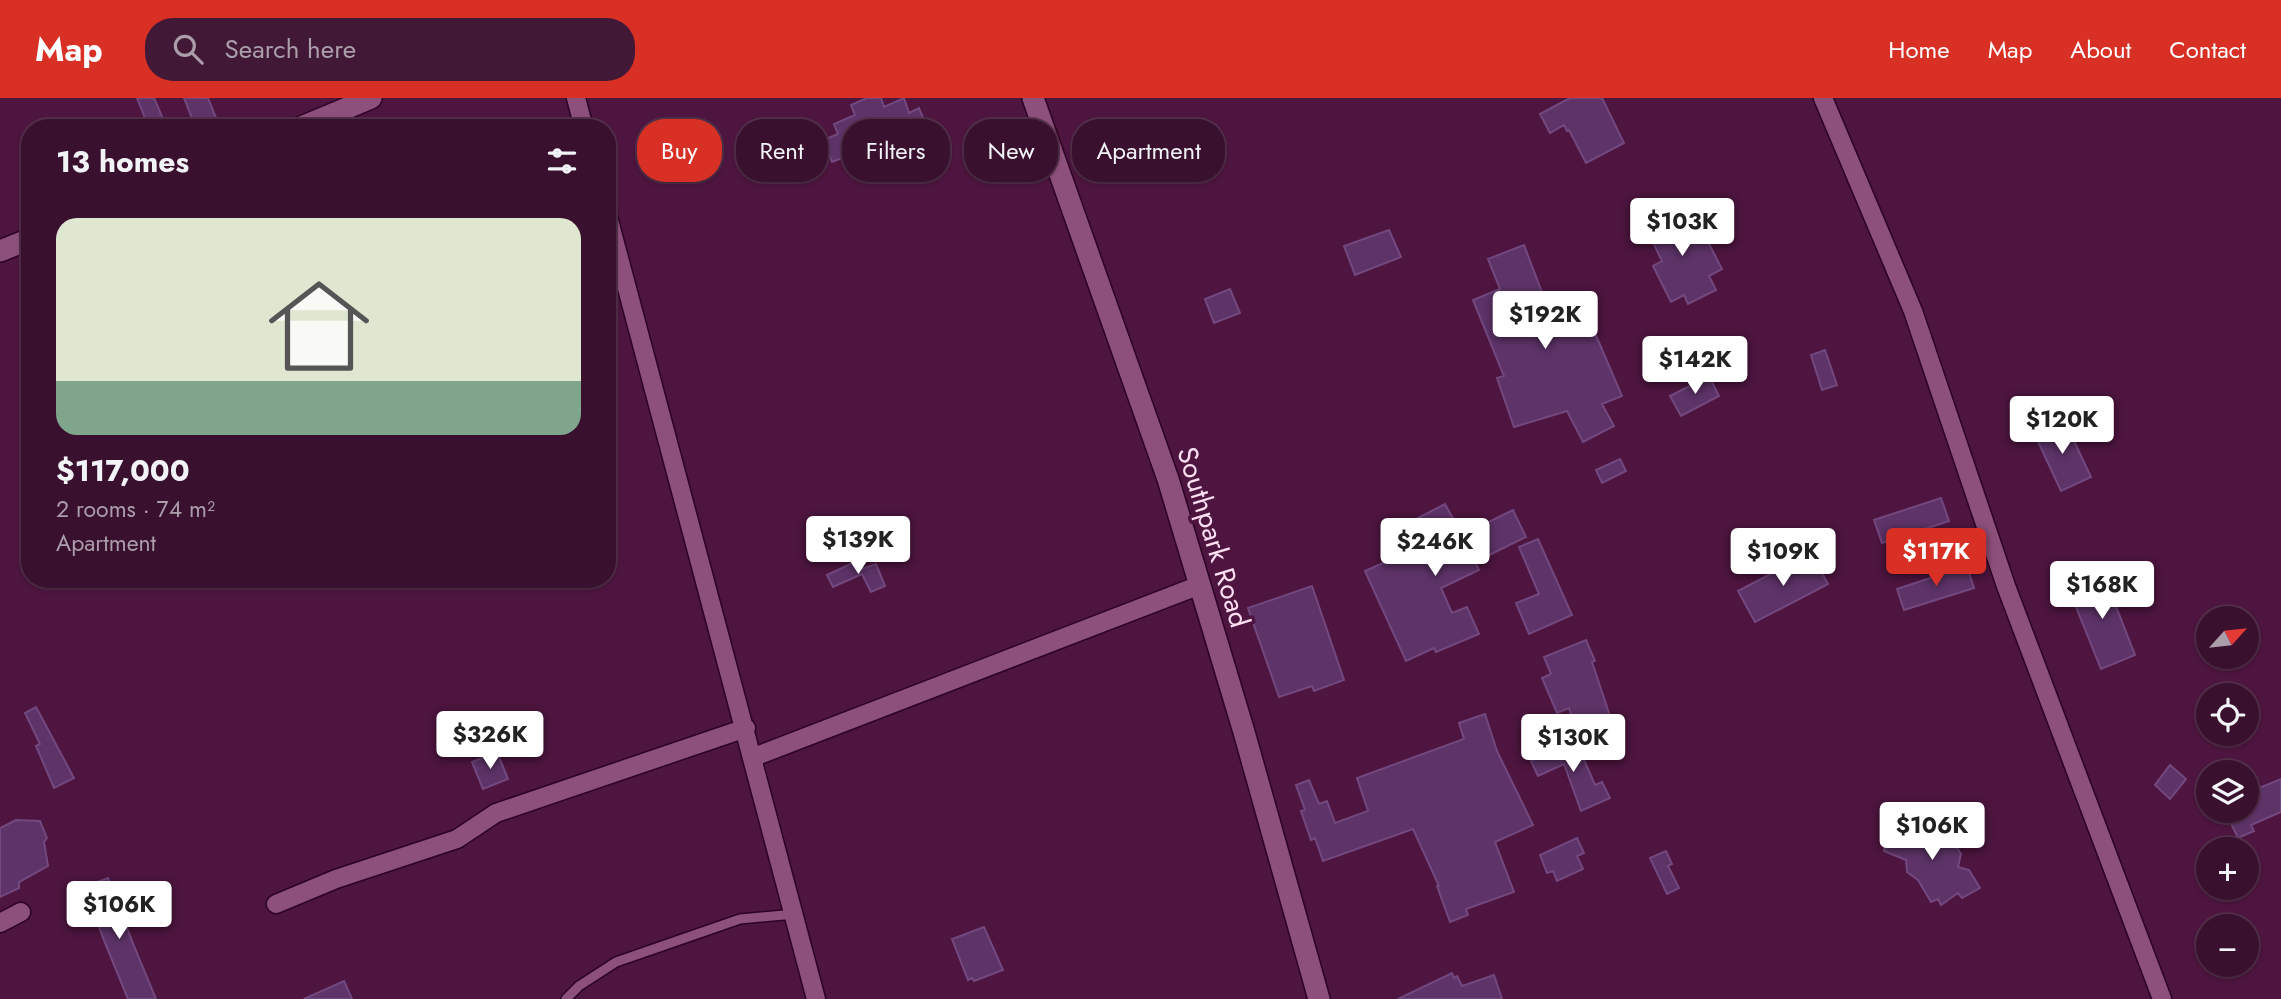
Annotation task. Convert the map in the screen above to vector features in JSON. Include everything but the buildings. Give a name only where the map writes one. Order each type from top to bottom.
[{"type":"street","points":[[321,119],[371,98]]},
{"type":"street","points":[[576,98],[582,119]]},
{"type":"street","name":"Southpark Road","points":[[1033,98],[1168,479],[1319,999]]},
{"type":"street","points":[[1823,98],[1913,311],[2006,586],[2162,999]]},
{"type":"street","points":[[0,251],[21,243]]},
{"type":"street","points":[[616,246],[754,757],[816,999]]},
{"type":"street","points":[[754,757],[1200,585]]},
{"type":"street","points":[[276,904],[336,879],[457,839],[496,813],[746,728]]},
{"type":"street","points":[[0,923],[21,912]]},
{"type":"lane","points":[[566,999],[579,986],[616,962],[733,921],[795,914]]}]
